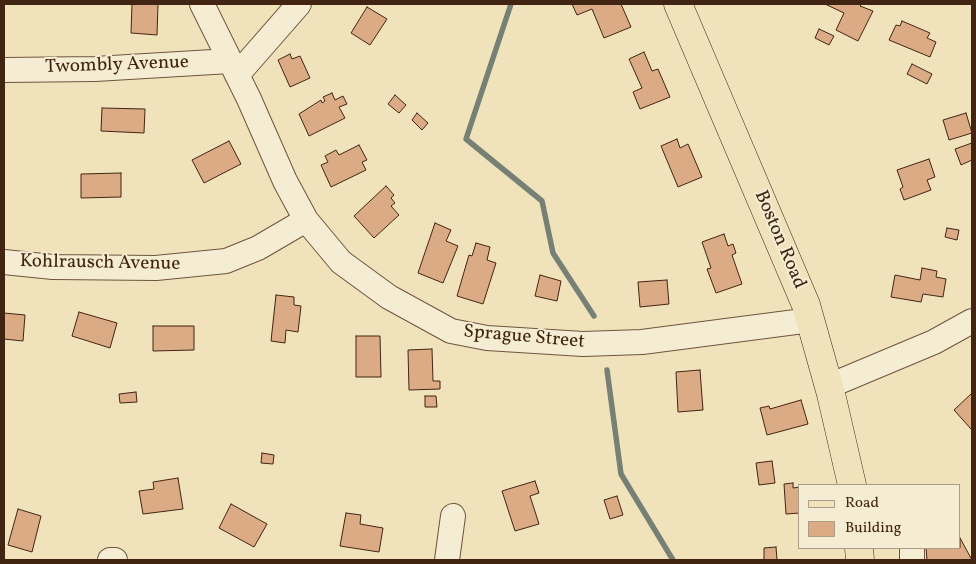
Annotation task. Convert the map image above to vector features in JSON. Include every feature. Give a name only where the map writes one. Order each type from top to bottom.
[{"type":"main road","name":"Boston Road","points":[[678,4],[806,305],[829,386],[852,484]]},
{"type":"street","name":"Sprague Street","points":[[202,4],[234,68],[285,181],[306,220],[341,262],[389,297],[450,331],[487,338],[583,344],[642,342],[811,320]]},
{"type":"street","points":[[234,68],[299,4]]},
{"type":"street","name":"Twombly Avenue","points":[[4,70],[234,68]]},
{"type":"street","name":"Kohlrausch Avenue","points":[[4,262],[53,267],[156,268],[226,260],[258,248],[306,220]]},
{"type":"street","points":[[829,386],[934,342],[972,321]]},
{"type":"street","points":[[447,560],[452,516]]},
{"type":"street","points":[[110,560],[115,560]]},
{"type":"building","points":[[132,4],[158,4],[157,35],[131,33]]},
{"type":"building","points":[[572,4],[621,4],[631,27],[604,38],[592,9],[577,15]]},
{"type":"building","points":[[825,4],[862,4],[860,6],[873,11],[858,41],[836,30],[844,13]]},
{"type":"building","points":[[367,7],[387,19],[370,45],[351,33]]},
{"type":"building","points":[[902,21],[930,33],[927,38],[936,42],[930,57],[889,40],[896,25],[900,26]]},
{"type":"building","points":[[819,29],[834,36],[829,45],[815,38]]},
{"type":"building","points":[[644,52],[652,71],[658,69],[670,97],[640,109],[633,92],[642,88],[629,59]]},
{"type":"building","points":[[290,54],[292,59],[300,56],[310,78],[290,87],[278,60]]},
{"type":"building","points":[[912,64],[932,74],[927,84],[907,74]]},
{"type":"building","points":[[332,93],[335,100],[343,96],[347,104],[339,107],[345,118],[309,136],[299,114],[321,100],[322,103],[325,101],[323,97]]},
{"type":"building","points":[[395,95],[406,105],[399,113],[388,104]]},
{"type":"building","points":[[102,108],[145,109],[144,133],[101,131]]},
{"type":"building","points":[[417,113],[428,123],[422,130],[412,120]]},
{"type":"building","points":[[966,113],[972,133],[949,140],[943,120]]},
{"type":"building","points":[[677,139],[680,148],[688,144],[702,177],[678,187],[661,146]]},
{"type":"building","points":[[229,141],[241,164],[204,183],[192,160]]},
{"type":"building","points":[[972,143],[972,160],[961,165],[955,149]]},
{"type":"building","points":[[359,145],[367,160],[362,162],[366,170],[331,187],[321,165],[328,162],[325,156],[336,150],[339,155]]},
{"type":"building","points":[[929,159],[935,177],[927,180],[931,190],[904,200],[900,189],[903,187],[897,170]]},
{"type":"building","points":[[121,173],[121,197],[81,198],[81,174]]},
{"type":"building","points":[[386,186],[394,195],[391,198],[395,203],[391,206],[399,215],[374,238],[354,216]]},
{"type":"building","points":[[435,223],[451,230],[446,241],[458,246],[443,283],[418,273]]},
{"type":"building","points":[[947,228],[959,230],[957,240],[945,237]]},
{"type":"building","points":[[724,234],[728,246],[733,244],[736,253],[732,255],[742,284],[716,293],[707,269],[711,268],[702,242]]},
{"type":"building","points":[[476,243],[490,247],[487,260],[496,263],[483,304],[457,296],[469,255],[472,256]]},
{"type":"building","points":[[922,268],[937,271],[936,277],[946,279],[943,297],[923,294],[921,302],[891,297],[895,275],[920,280]]},
{"type":"building","points":[[540,275],[561,281],[557,301],[535,296]]},
{"type":"building","points":[[667,280],[669,304],[640,307],[638,282]]},
{"type":"building","points":[[276,295],[294,297],[294,305],[301,306],[298,332],[286,330],[285,343],[271,341]]},
{"type":"building","points":[[79,312],[117,323],[110,348],[72,336]]},
{"type":"building","points":[[4,313],[25,315],[23,341],[4,339]]},
{"type":"building","points":[[153,326],[194,326],[194,350],[153,351]]},
{"type":"building","points":[[356,336],[380,336],[381,377],[356,377]]},
{"type":"building","points":[[432,349],[433,381],[440,381],[440,389],[409,390],[408,350]]},
{"type":"building","points":[[700,370],[703,410],[678,412],[676,372]]},
{"type":"building","points":[[136,392],[137,402],[120,403],[119,394]]},
{"type":"building","points":[[972,393],[972,428],[971,429],[954,410]]},
{"type":"building","points":[[425,396],[436,396],[437,407],[425,407]]},
{"type":"building","points":[[801,400],[808,424],[767,435],[760,408],[769,406],[770,409]]},
{"type":"building","points":[[262,453],[274,455],[273,464],[261,463]]},
{"type":"building","points":[[772,461],[775,483],[759,485],[756,463]]},
{"type":"building","points":[[178,478],[183,509],[143,514],[139,491],[154,489],[153,482]]},
{"type":"building","points":[[535,481],[539,493],[530,496],[539,524],[515,531],[502,491]]},
{"type":"building","points":[[793,483],[793,488],[798,487],[798,513],[786,514],[784,484]]},
{"type":"building","points":[[617,496],[623,515],[610,519],[604,500]]},
{"type":"building","points":[[231,504],[267,524],[254,547],[219,528]]},
{"type":"building","points":[[18,509],[41,516],[32,552],[8,545]]},
{"type":"building","points":[[346,513],[361,515],[360,524],[383,528],[379,552],[340,546]]},
{"type":"building","points":[[961,540],[972,560],[927,560],[926,549],[961,549]]},
{"type":"building","points":[[776,547],[777,560],[764,560],[764,548]]},
{"type":"waterway","points":[[511,4],[466,139],[542,201],[553,253],[594,316]]},
{"type":"waterway","points":[[607,370],[621,474],[673,560]]}]
